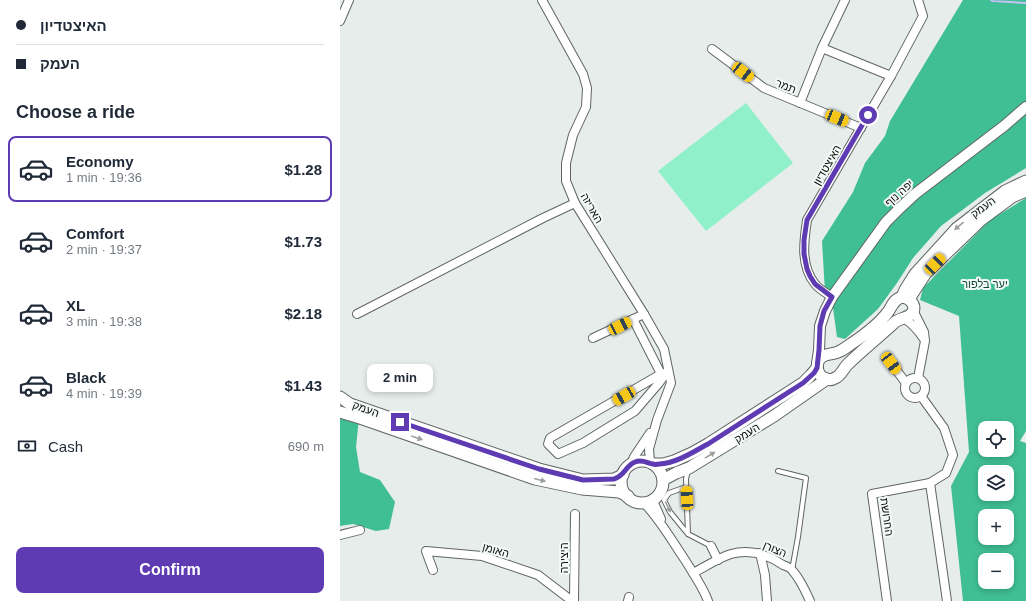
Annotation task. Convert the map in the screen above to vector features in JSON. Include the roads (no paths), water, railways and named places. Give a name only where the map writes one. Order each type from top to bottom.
[{"type":"main road","name":"העמק","points":[[905,298],[905,290],[915,274],[957,228],[1004,191],[1026,181]]},
{"type":"main road","name":"העמק","points":[[652,463],[674,461],[708,444],[803,383],[814,373],[819,360],[822,357],[837,353],[859,339],[887,313],[895,300],[905,298],[926,273],[981,220],[1012,198],[1026,191]]},
{"type":"main road","points":[[905,298],[913,303],[913,310]]},
{"type":"main road","name":"העמק","points":[[663,480],[689,468],[774,416],[827,380],[831,380],[839,376],[847,365],[895,322],[909,316],[913,310]]},
{"type":"main road","points":[[817,366],[820,375],[827,380]]},
{"type":"main road","name":"העמק","points":[[340,397],[350,404],[539,469],[583,480],[614,479],[623,474]]},
{"type":"main road","name":"העמק","points":[[340,412],[354,415],[535,479],[582,489],[619,492],[628,496]]},
{"type":"main road","points":[[640,461],[652,463],[660,471],[663,480],[661,491],[648,501],[637,502],[632,500],[624,491],[622,484],[623,474],[631,464],[640,461]]},
{"type":"street","points":[[340,21],[349,0]]},
{"type":"street","name":"האריזה","points":[[542,0],[583,74],[587,88],[586,107],[573,135],[566,163],[566,181],[575,202],[664,349],[664,372],[671,383],[657,420],[649,449],[652,463]]},
{"type":"street","points":[[800,103],[822,48],[845,0]]},
{"type":"street","name":"האיצטדיון","points":[[832,297],[815,284],[807,269],[804,254],[804,240],[807,220],[891,76],[923,16],[918,0]]},
{"type":"street","points":[[822,48],[891,76]]},
{"type":"street","name":"תמר","points":[[712,49],[764,88],[861,128]]},
{"type":"street","name":"יפה נוף","points":[[817,366],[820,326],[824,311],[832,297],[882,228],[900,207],[931,181],[1004,126],[1026,107]]},
{"type":"street","points":[[357,314],[575,202]]},
{"type":"street","points":[[913,310],[924,332],[925,341],[918,378]]},
{"type":"street","points":[[593,338],[644,314]]},
{"type":"street","points":[[903,318],[910,321],[925,341]]},
{"type":"street","points":[[633,319],[664,372]]},
{"type":"street","points":[[820,326],[823,343],[827,350],[832,354]]},
{"type":"street","points":[[891,363],[906,383]]},
{"type":"street","points":[[664,372],[659,382],[635,410],[583,443],[558,454],[548,444],[550,438],[664,372]]},
{"type":"street","points":[[918,378],[923,382],[925,387],[923,393],[921,396],[915,398],[908,396],[905,390],[907,380],[918,378]]},
{"type":"street","name":"החרושת","points":[[887,601],[872,494],[930,483],[946,473],[953,455],[944,428],[921,396]]},
{"type":"street","name":"האריזה","points":[[631,464],[634,457],[646,441],[657,420]]},
{"type":"street","points":[[930,483],[947,601]]},
{"type":"street","points":[[648,501],[648,507],[665,529],[693,573],[708,601]]},
{"type":"street","name":"היצירה","points":[[573,601],[575,514]]},
{"type":"street","points":[[340,535],[360,530]]},
{"type":"street","points":[[711,546],[718,560]]},
{"type":"street","name":"האומן","points":[[433,570],[426,551],[482,556],[538,575],[573,601]]},
{"type":"street","name":"הצורן","points":[[693,573],[730,554],[745,552],[760,553],[776,560],[792,570],[804,588],[810,601]]},
{"type":"street","points":[[760,553],[765,575],[767,601]]},
{"type":"lane","points":[[688,534],[686,479],[689,468]]},
{"type":"lane","points":[[778,471],[806,478],[792,570]]},
{"type":"lane","points":[[686,487],[669,493],[664,500],[670,512],[688,534],[711,546]]},
{"type":"waterway","points":[[991,0],[1026,3]]},
{"type":"park label","name":"יער בלפור","points":[[985,284]]}]
